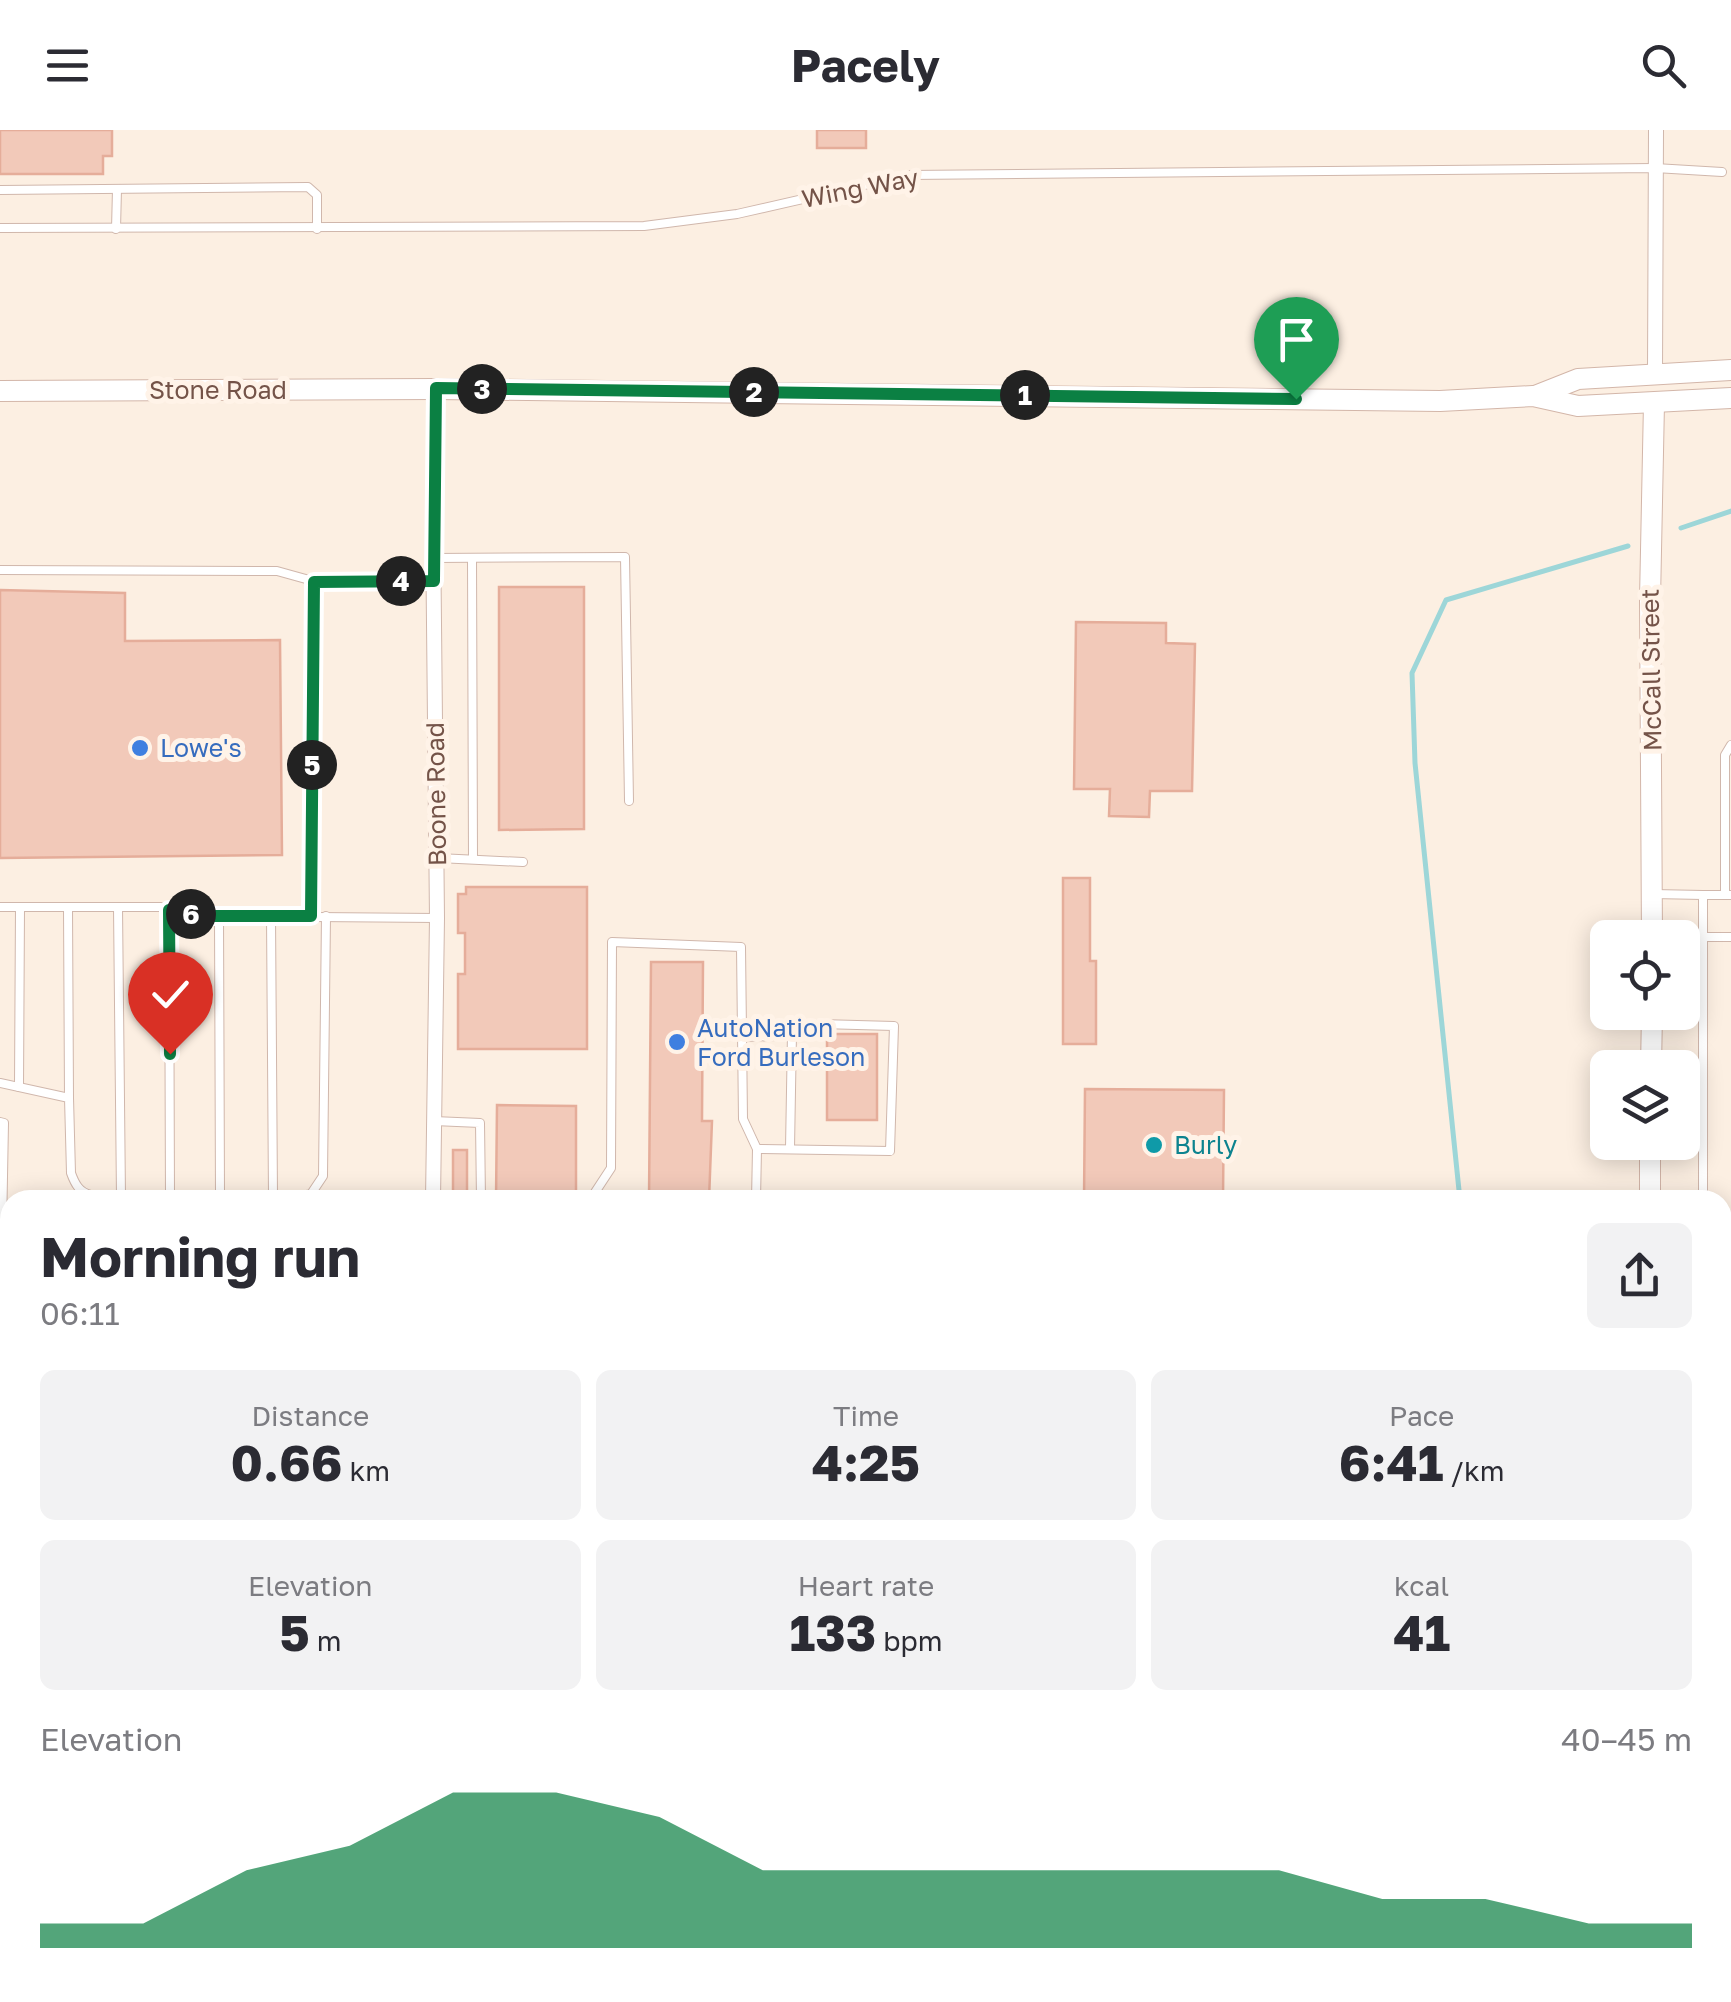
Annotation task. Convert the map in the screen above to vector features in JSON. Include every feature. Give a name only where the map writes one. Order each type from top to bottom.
[{"type":"street","points":[[1578,406],[1597,397],[1652,384],[1656,130]]},
{"type":"street","points":[[1534,396],[1578,378],[1731,370]]},
{"type":"street","name":"Stone Road","points":[[0,391],[436,388],[1440,400],[1534,396]]},
{"type":"street","name":"Boone Road","points":[[433,1190],[436,388]]},
{"type":"street","points":[[1534,396],[1578,406],[1731,398]]},
{"type":"street","name":"McCall Street","points":[[1652,920],[1650,600],[1654,403]]},
{"type":"street","points":[[1650,1160],[1650,1190]]},
{"type":"lane","name":"Wing Way","points":[[0,228],[644,226],[737,214],[908,175],[1655,168],[1722,172]]},
{"type":"lane","points":[[0,190],[308,187],[317,194],[317,229]]},
{"type":"lane","points":[[116,229],[117,190]]},
{"type":"lane","points":[[434,558],[625,557],[629,801]]},
{"type":"lane","points":[[472,558],[473,859]]},
{"type":"lane","points":[[0,570],[277,571],[314,582],[434,581]]},
{"type":"lane","points":[[311,916],[314,582]]},
{"type":"lane","points":[[1653,894],[1728,895],[1726,755],[1731,745]]},
{"type":"lane","points":[[437,858],[523,862]]},
{"type":"lane","points":[[1702,1190],[1703,895]]},
{"type":"lane","points":[[0,908],[118,907],[219,916],[437,918]]},
{"type":"lane","points":[[118,907],[121,1190]]},
{"type":"lane","points":[[19,1087],[20,908]]},
{"type":"lane","points":[[68,908],[72,1173],[82,1190]]},
{"type":"lane","points":[[169,910],[170,1190]]},
{"type":"lane","points":[[219,916],[220,1190]]},
{"type":"lane","points":[[271,916],[273,1190]]},
{"type":"lane","points":[[322,1190],[326,916]]},
{"type":"lane","points":[[1703,937],[1731,937]]},
{"type":"lane","points":[[597,1190],[611,1168],[612,942],[741,947],[743,1119],[757,1148],[756,1190]]},
{"type":"lane","points":[[742,1037],[792,1033],[820,1024],[894,1026],[890,1151],[757,1148]]},
{"type":"lane","points":[[790,1148],[792,1033]]},
{"type":"lane","points":[[0,1084],[69,1098]]},
{"type":"lane","points":[[434,1121],[480,1123],[481,1190]]},
{"type":"lane","points":[[0,1122],[4,1123],[1,1190]]},
{"type":"lane","points":[[316,1190],[321,1183]]},
{"type":"building","points":[[0,130],[112,130],[112,156],[103,156],[103,174],[0,174]]},
{"type":"building","points":[[817,130],[866,130],[866,148],[817,148]]},
{"type":"building","points":[[499,587],[584,587],[584,829],[499,830]]},
{"type":"building","name":"Lowe's","points":[[0,590],[125,593],[125,641],[280,640],[282,855],[0,858]]},
{"type":"building","points":[[1076,622],[1166,623],[1166,643],[1195,644],[1192,791],[1150,791],[1149,817],[1109,816],[1110,789],[1074,789]]},
{"type":"building","points":[[1063,878],[1090,878],[1096,1044],[1063,1044]]},
{"type":"building","points":[[466,887],[587,887],[587,1049],[458,1049],[458,974],[465,974],[465,933],[458,933],[458,894],[466,894]]},
{"type":"building","name":"AutoNation Ford Burleson","points":[[651,962],[703,962],[702,1121],[712,1121],[709,1190],[649,1190]]},
{"type":"building","points":[[827,1034],[877,1034],[877,1120],[827,1120]]},
{"type":"building","name":"Burly","points":[[1085,1089],[1224,1090],[1223,1190],[1084,1190]]},
{"type":"building","points":[[497,1105],[576,1106],[576,1190],[496,1190]]},
{"type":"building","points":[[453,1150],[467,1150],[467,1190],[453,1190]]},
{"type":"waterway","points":[[1681,528],[1731,511]]},
{"type":"waterway","points":[[1459,1190],[1415,763],[1412,673],[1446,600],[1628,546]]},
{"type":"place","name":"Lowe's","points":[[140,748]]},
{"type":"place","name":"AutoNation Ford Burleson","points":[[677,1042]]},
{"type":"place","name":"Burly","points":[[1154,1145]]},
{"type":"route","points":[[170,1054],[169,910],[202,916],[311,916],[314,582],[434,581],[436,388],[1296,399]]}]
